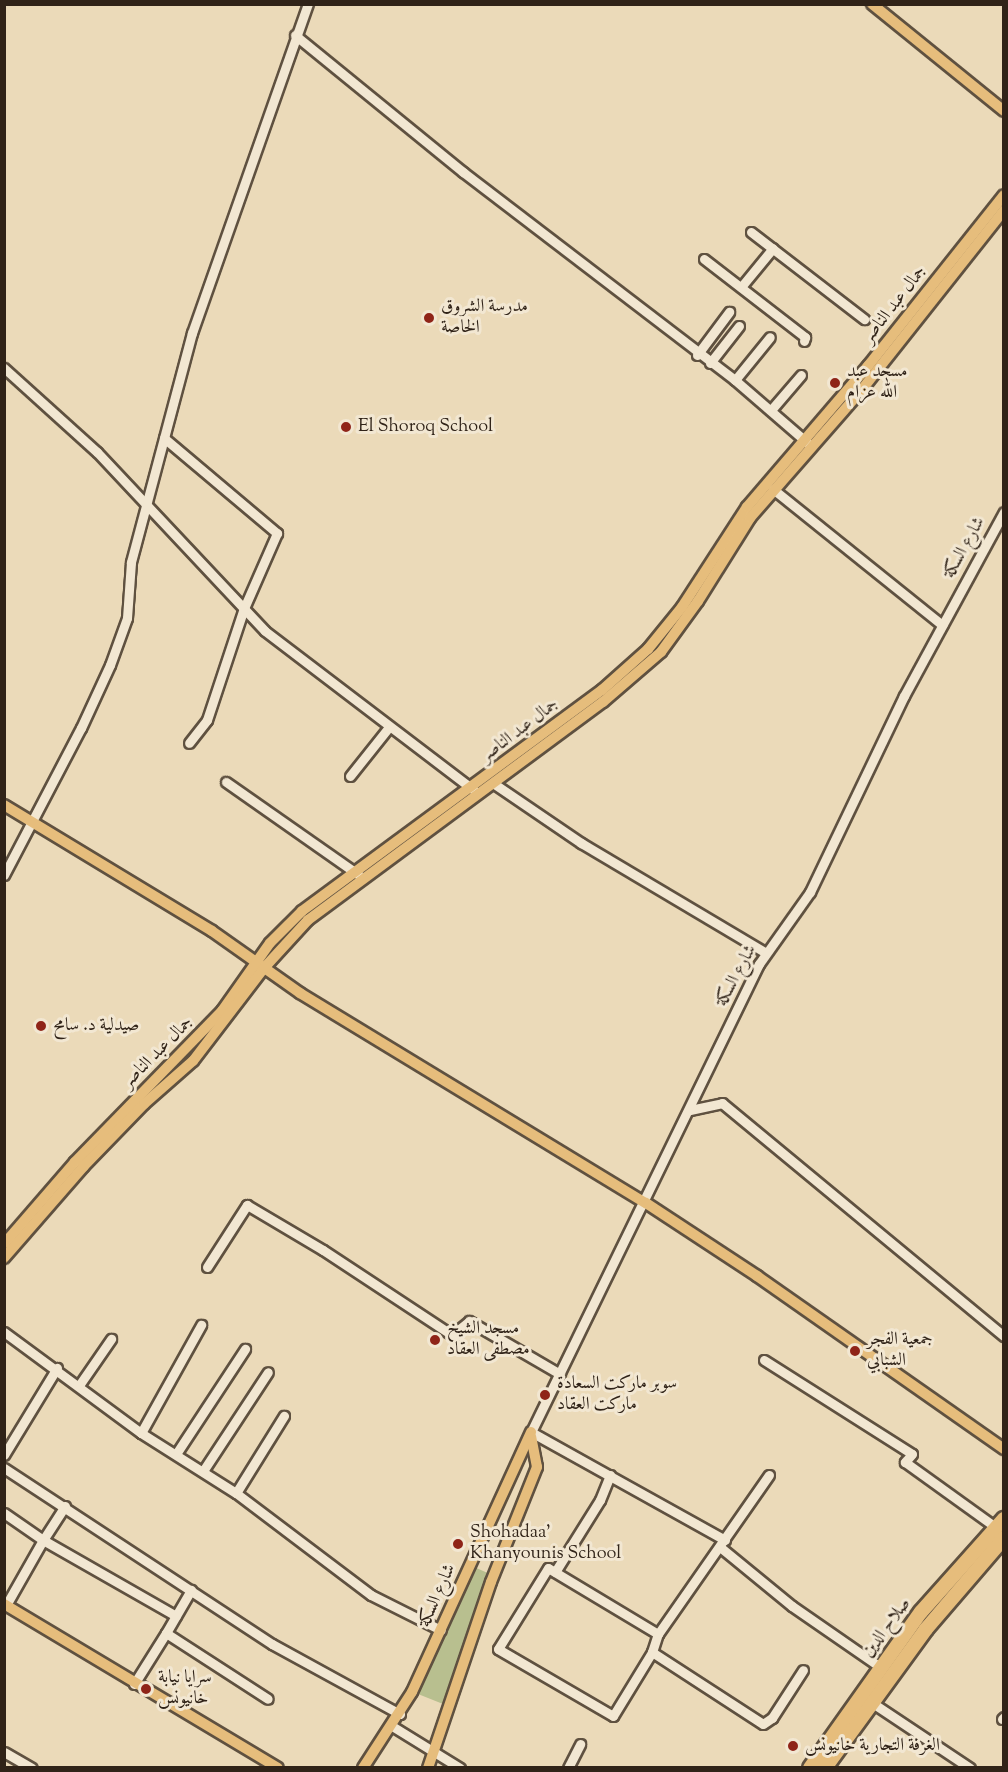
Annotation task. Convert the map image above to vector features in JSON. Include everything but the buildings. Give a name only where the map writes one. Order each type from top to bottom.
[{"type":"highway","name":"صلاح الدين","points":[[810,1767],[880,1668],[956,1583],[1001,1528]]},
{"type":"highway","name":"صلاح الدين","points":[[825,1767],[871,1702],[926,1617]]},
{"type":"main road","points":[[872,4],[1004,111]]},
{"type":"main road","name":"جمال عبد الناصر","points":[[4,1244],[75,1162],[222,1011],[302,911],[353,871],[475,791],[493,783],[638,675],[661,652],[698,601],[750,518],[1004,195]]},
{"type":"main road","name":"جمال عبد الناصر","points":[[4,1258],[83,1167],[144,1104],[193,1061],[260,964],[308,920],[632,666],[682,607],[747,507],[808,443],[1004,210]]},
{"type":"main road","points":[[4,805],[260,964],[300,993],[646,1203],[757,1276],[1001,1446]]},
{"type":"main road","points":[[428,1767],[488,1592],[537,1467],[531,1432]]},
{"type":"main road","name":"شارع السكة","points":[[363,1767],[400,1713],[441,1630],[531,1432]]},
{"type":"main road","points":[[5,1604],[134,1684],[278,1767]]},
{"type":"street","points":[[4,874],[90,707],[127,618],[131,562],[192,333],[295,35],[308,4]]},
{"type":"street","points":[[295,35],[463,172],[697,355],[735,380],[808,443]]},
{"type":"street","points":[[751,232],[864,319]]},
{"type":"street","points":[[741,287],[773,248]]},
{"type":"street","points":[[704,259],[805,337],[804,341]]},
{"type":"street","points":[[697,355],[729,312]]},
{"type":"street","points":[[710,363],[739,326]]},
{"type":"street","points":[[735,380],[770,337]]},
{"type":"street","points":[[4,368],[97,452],[265,631],[389,727],[421,747],[475,791]]},
{"type":"street","points":[[771,410],[801,375]]},
{"type":"street","points":[[164,438],[277,533],[244,608],[207,720],[189,743]]},
{"type":"street","points":[[773,489],[942,625]]},
{"type":"street","name":"شارع السكة","points":[[531,1432],[646,1203],[765,953],[810,892],[942,625],[1004,512]]},
{"type":"street","points":[[350,776],[389,727]]},
{"type":"street","points":[[226,782],[363,878]]},
{"type":"street","points":[[493,783],[581,843],[765,953]]},
{"type":"street","points":[[690,1110],[722,1104],[1004,1335]]},
{"type":"street","points":[[207,1267],[247,1205],[323,1250],[452,1335],[469,1321],[560,1374]]},
{"type":"street","points":[[141,1433],[201,1325]]},
{"type":"street","points":[[4,1332],[80,1384],[141,1433],[236,1493],[371,1594],[441,1630]]},
{"type":"street","points":[[80,1384],[111,1339]]},
{"type":"street","points":[[176,1454],[246,1349]]},
{"type":"street","points":[[764,1360],[912,1454],[905,1462],[1001,1528]]},
{"type":"street","points":[[4,1455],[57,1368]]},
{"type":"street","points":[[203,1471],[268,1372]]},
{"type":"street","points":[[236,1493],[284,1416]]},
{"type":"street","points":[[531,1432],[610,1475],[722,1543],[792,1606],[880,1668]]},
{"type":"street","points":[[4,1468],[272,1644],[400,1713]]},
{"type":"street","points":[[555,1572],[600,1500],[610,1475]]},
{"type":"street","points":[[658,1634],[548,1568],[498,1649],[613,1716],[652,1652],[658,1634],[770,1475]]},
{"type":"street","points":[[5,1604],[65,1506]]},
{"type":"street","points":[[4,1513],[43,1540],[176,1616]]},
{"type":"street","points":[[134,1684],[166,1634],[190,1590]]},
{"type":"street","points":[[166,1634],[268,1699]]},
{"type":"street","points":[[652,1652],[763,1724],[772,1718],[803,1670]]},
{"type":"street","points":[[871,1702],[970,1767]]},
{"type":"street","points":[[392,1726],[460,1767]]},
{"type":"street","points":[[568,1767],[580,1744]]},
{"type":"street","points":[[4,1752],[32,1767]]},
{"type":"green space","points":[[472,1566],[492,1575],[448,1706],[418,1694]]},
{"type":"place","name":"مدرسة الشروق الخاصة","points":[[429,318]]},
{"type":"place","name":"مسجد عبد الله عزام","points":[[835,383]]},
{"type":"place","name":"El Shoroq School","points":[[346,427]]},
{"type":"place","name":"صيدلية د. سامح","points":[[41,1026]]},
{"type":"place","name":"مسجد الشيخ مصطفى العقاد","points":[[435,1340]]},
{"type":"place","name":"جمعية الفجر الشبابي","points":[[855,1351]]},
{"type":"place","name":"سوبر ماركت السعادة ماركت العقاد","points":[[545,1395]]},
{"type":"place","name":"Shohadaa' Khanyounis School","points":[[458,1544]]},
{"type":"place","name":"سرايا نيابة خانيونس","points":[[146,1689]]},
{"type":"place","name":"الغرفة التجارية خانيونس","points":[[793,1746]]}]
